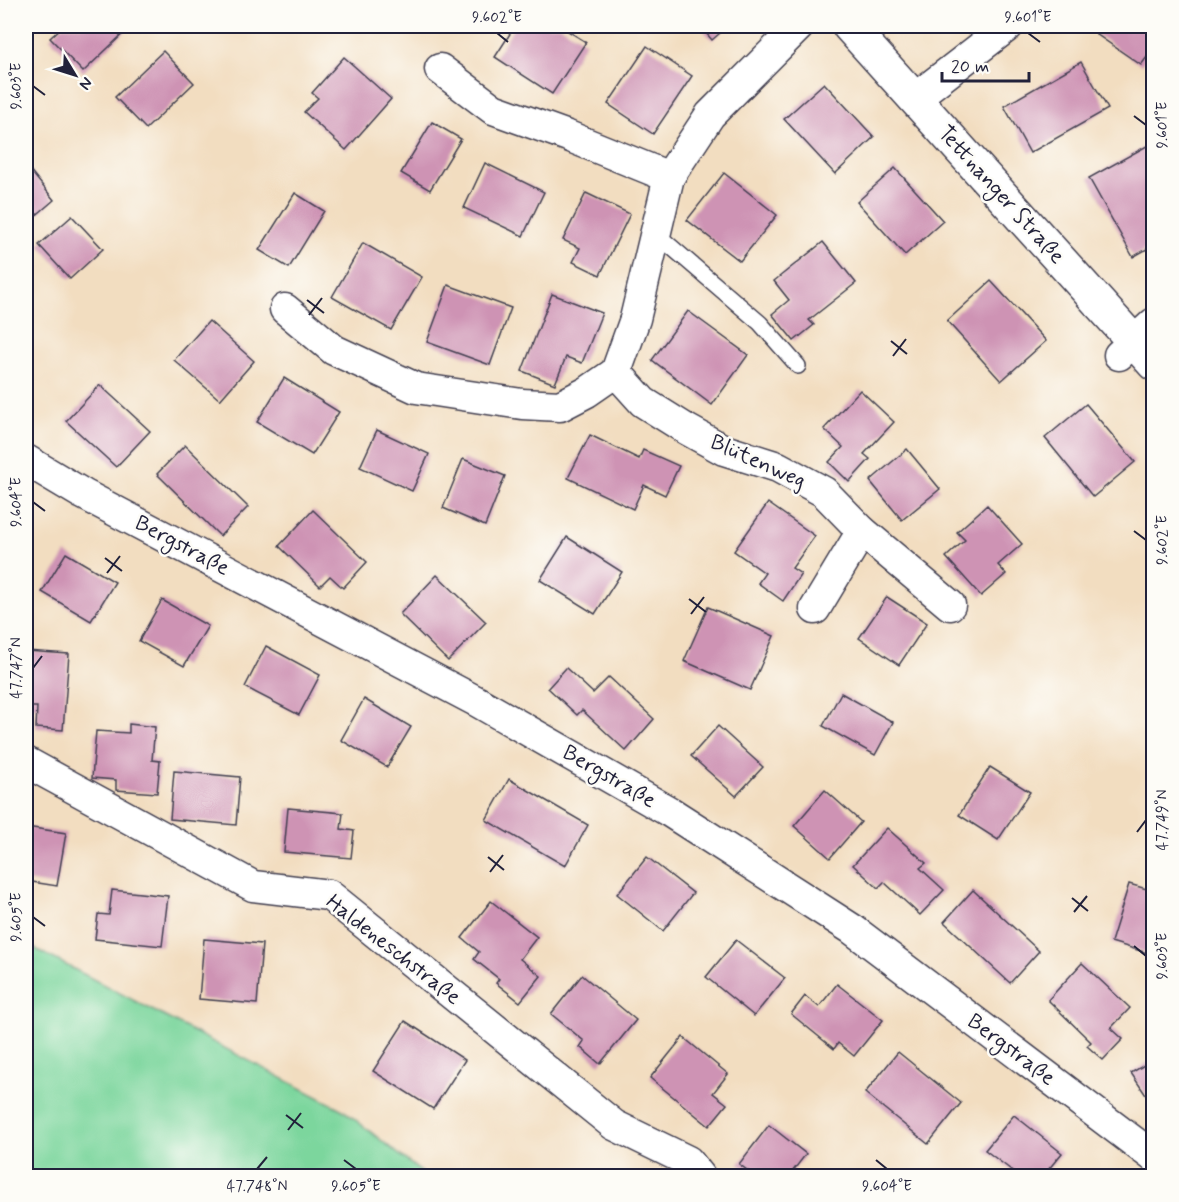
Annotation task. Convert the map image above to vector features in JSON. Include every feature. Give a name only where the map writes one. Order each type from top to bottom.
[{"type":"street","points":[[285,309],[334,350],[416,388],[522,404],[560,406],[587,392],[616,372],[634,319],[669,177],[710,115],[798,26]]},
{"type":"street","name":"Tettnanger Straße","points":[[849,26],[1140,346]]},
{"type":"street","points":[[915,98],[1008,26]]},
{"type":"street","points":[[440,69],[493,109],[568,136],[669,177]]},
{"type":"street","name":"Blütenweg","points":[[616,372],[643,402],[686,429],[724,450],[778,467],[824,492],[862,531],[950,605]]},
{"type":"street","name":"Bergstraße","points":[[26,460],[83,494],[478,702],[670,812],[852,929],[1154,1157]]},
{"type":"street","points":[[814,609],[862,531]]},
{"type":"street","name":"Haldeneschstraße","points":[[26,762],[253,886],[329,895],[614,1125],[687,1161],[700,1176]]},
{"type":"lane","points":[[654,232],[760,322],[798,366]]},
{"type":"green space","points":[[26,944],[343,1110],[426,1176],[26,1176]]},
{"type":"building","points":[[63,26],[131,26],[83,72],[50,38]]},
{"type":"building","points":[[515,26],[560,26],[586,42],[552,94],[495,57]]},
{"type":"building","points":[[700,26],[728,26],[712,40]]},
{"type":"building","points":[[1101,26],[1154,26],[1154,48],[1141,65],[1096,34]]},
{"type":"building","points":[[647,46],[692,76],[653,134],[608,104]]},
{"type":"building","points":[[163,51],[194,83],[146,129],[115,97]]},
{"type":"building","points":[[344,57],[391,99],[346,150],[304,112],[318,98],[312,93]]},
{"type":"building","points":[[1081,62],[1108,109],[1030,153],[1004,106]]},
{"type":"building","points":[[824,83],[874,137],[835,174],[784,119]]},
{"type":"building","points":[[432,122],[461,139],[430,190],[401,173]]},
{"type":"building","points":[[1154,142],[1154,182],[1148,185],[1154,195],[1154,245],[1133,257],[1089,178]]},
{"type":"building","points":[[485,163],[544,192],[523,236],[464,208]]},
{"type":"building","points":[[895,168],[943,221],[905,255],[857,202]]},
{"type":"building","points":[[29,169],[54,200],[26,224],[26,172]]},
{"type":"building","points":[[724,173],[777,215],[740,261],[687,220]]},
{"type":"building","points":[[295,193],[324,211],[289,268],[259,250]]},
{"type":"building","points":[[586,193],[630,214],[600,275],[573,262],[580,248],[563,240]]},
{"type":"building","points":[[72,216],[103,249],[70,279],[39,245]]},
{"type":"building","points":[[823,242],[856,283],[809,320],[814,325],[794,341],[772,314],[789,300],[774,281]]},
{"type":"building","points":[[363,243],[422,277],[391,330],[332,297]]},
{"type":"building","points":[[991,281],[1046,341],[1001,381],[947,321]]},
{"type":"building","points":[[448,285],[511,308],[490,365],[427,342]]},
{"type":"building","points":[[552,294],[602,313],[582,363],[566,357],[555,384],[522,371]]},
{"type":"building","points":[[688,311],[748,355],[712,405],[652,360]]},
{"type":"building","points":[[209,321],[254,361],[220,400],[174,360]]},
{"type":"building","points":[[284,378],[339,412],[312,455],[257,422]]},
{"type":"building","points":[[100,385],[150,431],[116,467],[66,421]]},
{"type":"building","points":[[860,390],[894,422],[864,454],[870,459],[849,482],[829,462],[843,447],[824,429]]},
{"type":"building","points":[[1086,404],[1135,462],[1093,497],[1045,438]]},
{"type":"building","points":[[377,430],[429,454],[412,491],[360,467]]},
{"type":"building","points":[[590,435],[639,459],[643,450],[679,466],[665,495],[644,485],[633,509],[568,478]]},
{"type":"building","points":[[185,445],[248,507],[220,536],[157,474]]},
{"type":"building","points":[[907,449],[940,489],[902,520],[870,481]]},
{"type":"building","points":[[463,459],[505,476],[485,526],[443,508]]},
{"type":"building","points":[[768,503],[815,536],[792,568],[801,574],[783,601],[758,583],[765,573],[734,551]]},
{"type":"building","points":[[987,505],[1022,544],[998,565],[1006,574],[981,596],[946,557],[965,540],[957,532]]},
{"type":"building","points":[[313,510],[367,562],[343,588],[330,576],[320,586],[279,546]]},
{"type":"building","points":[[567,537],[622,572],[595,614],[540,580]]},
{"type":"building","points":[[66,553],[115,582],[91,621],[42,592]]},
{"type":"building","points":[[437,575],[486,622],[448,661],[400,614]]},
{"type":"building","points":[[887,597],[927,623],[899,665],[859,638]]},
{"type":"building","points":[[162,600],[208,626],[184,666],[139,641]]},
{"type":"building","points":[[708,607],[774,636],[750,690],[684,661]]},
{"type":"building","points":[[266,646],[320,675],[299,715],[245,687]]},
{"type":"building","points":[[26,651],[69,654],[63,730],[36,728],[37,707],[26,707]]},
{"type":"building","points":[[566,668],[593,693],[609,677],[654,719],[626,751],[582,710],[577,715],[548,688]]},
{"type":"building","points":[[841,693],[893,722],[875,755],[823,726]]},
{"type":"building","points":[[364,699],[411,727],[387,767],[341,740]]},
{"type":"building","points":[[129,724],[155,727],[152,760],[160,761],[157,793],[116,790],[116,780],[92,778],[96,731],[129,733]]},
{"type":"building","points":[[718,726],[763,767],[736,796],[691,756]]},
{"type":"building","points":[[990,767],[1030,792],[998,840],[959,815]]},
{"type":"building","points":[[174,771],[240,777],[236,825],[170,819]]},
{"type":"building","points":[[509,779],[588,825],[565,866],[486,820]]},
{"type":"building","points":[[825,790],[861,822],[830,858],[794,826]]},
{"type":"building","points":[[288,808],[343,813],[341,829],[354,831],[351,858],[284,852]]},
{"type":"building","points":[[26,827],[66,833],[57,886],[26,881]]},
{"type":"building","points":[[887,828],[926,863],[920,868],[944,890],[920,915],[884,882],[878,888],[853,865]]},
{"type":"building","points":[[647,857],[693,893],[663,931],[617,894]]},
{"type":"building","points":[[1129,884],[1154,891],[1154,955],[1111,942]]},
{"type":"building","points":[[112,890],[168,896],[162,946],[95,939],[98,914],[109,915]]},
{"type":"building","points":[[973,890],[1039,951],[1010,983],[944,922]]},
{"type":"building","points":[[491,901],[537,937],[520,959],[541,976],[520,1002],[496,983],[499,979],[474,959],[479,952],[462,938]]},
{"type":"building","points":[[204,939],[262,944],[257,1004],[199,999]]},
{"type":"building","points":[[736,940],[785,978],[754,1016],[706,977]]},
{"type":"building","points":[[1082,963],[1130,1008],[1111,1028],[1123,1039],[1103,1060],[1087,1046],[1091,1042],[1048,1000]]},
{"type":"building","points":[[582,975],[636,1020],[600,1064],[580,1047],[584,1041],[551,1014]]},
{"type":"building","points":[[837,984],[883,1020],[854,1056],[838,1043],[834,1049],[791,1014],[805,996],[819,1007]]},
{"type":"building","points":[[405,1021],[465,1060],[433,1109],[373,1071]]},
{"type":"building","points":[[683,1037],[728,1074],[713,1093],[727,1104],[709,1126],[650,1078]]},
{"type":"building","points":[[898,1052],[961,1103],[928,1144],[865,1093]]},
{"type":"building","points":[[1154,1059],[1154,1107],[1131,1073]]},
{"type":"building","points":[[1014,1115],[1062,1153],[1043,1176],[1019,1176],[985,1150]]},
{"type":"building","points":[[769,1125],[806,1154],[789,1176],[755,1176],[739,1164]]}]
